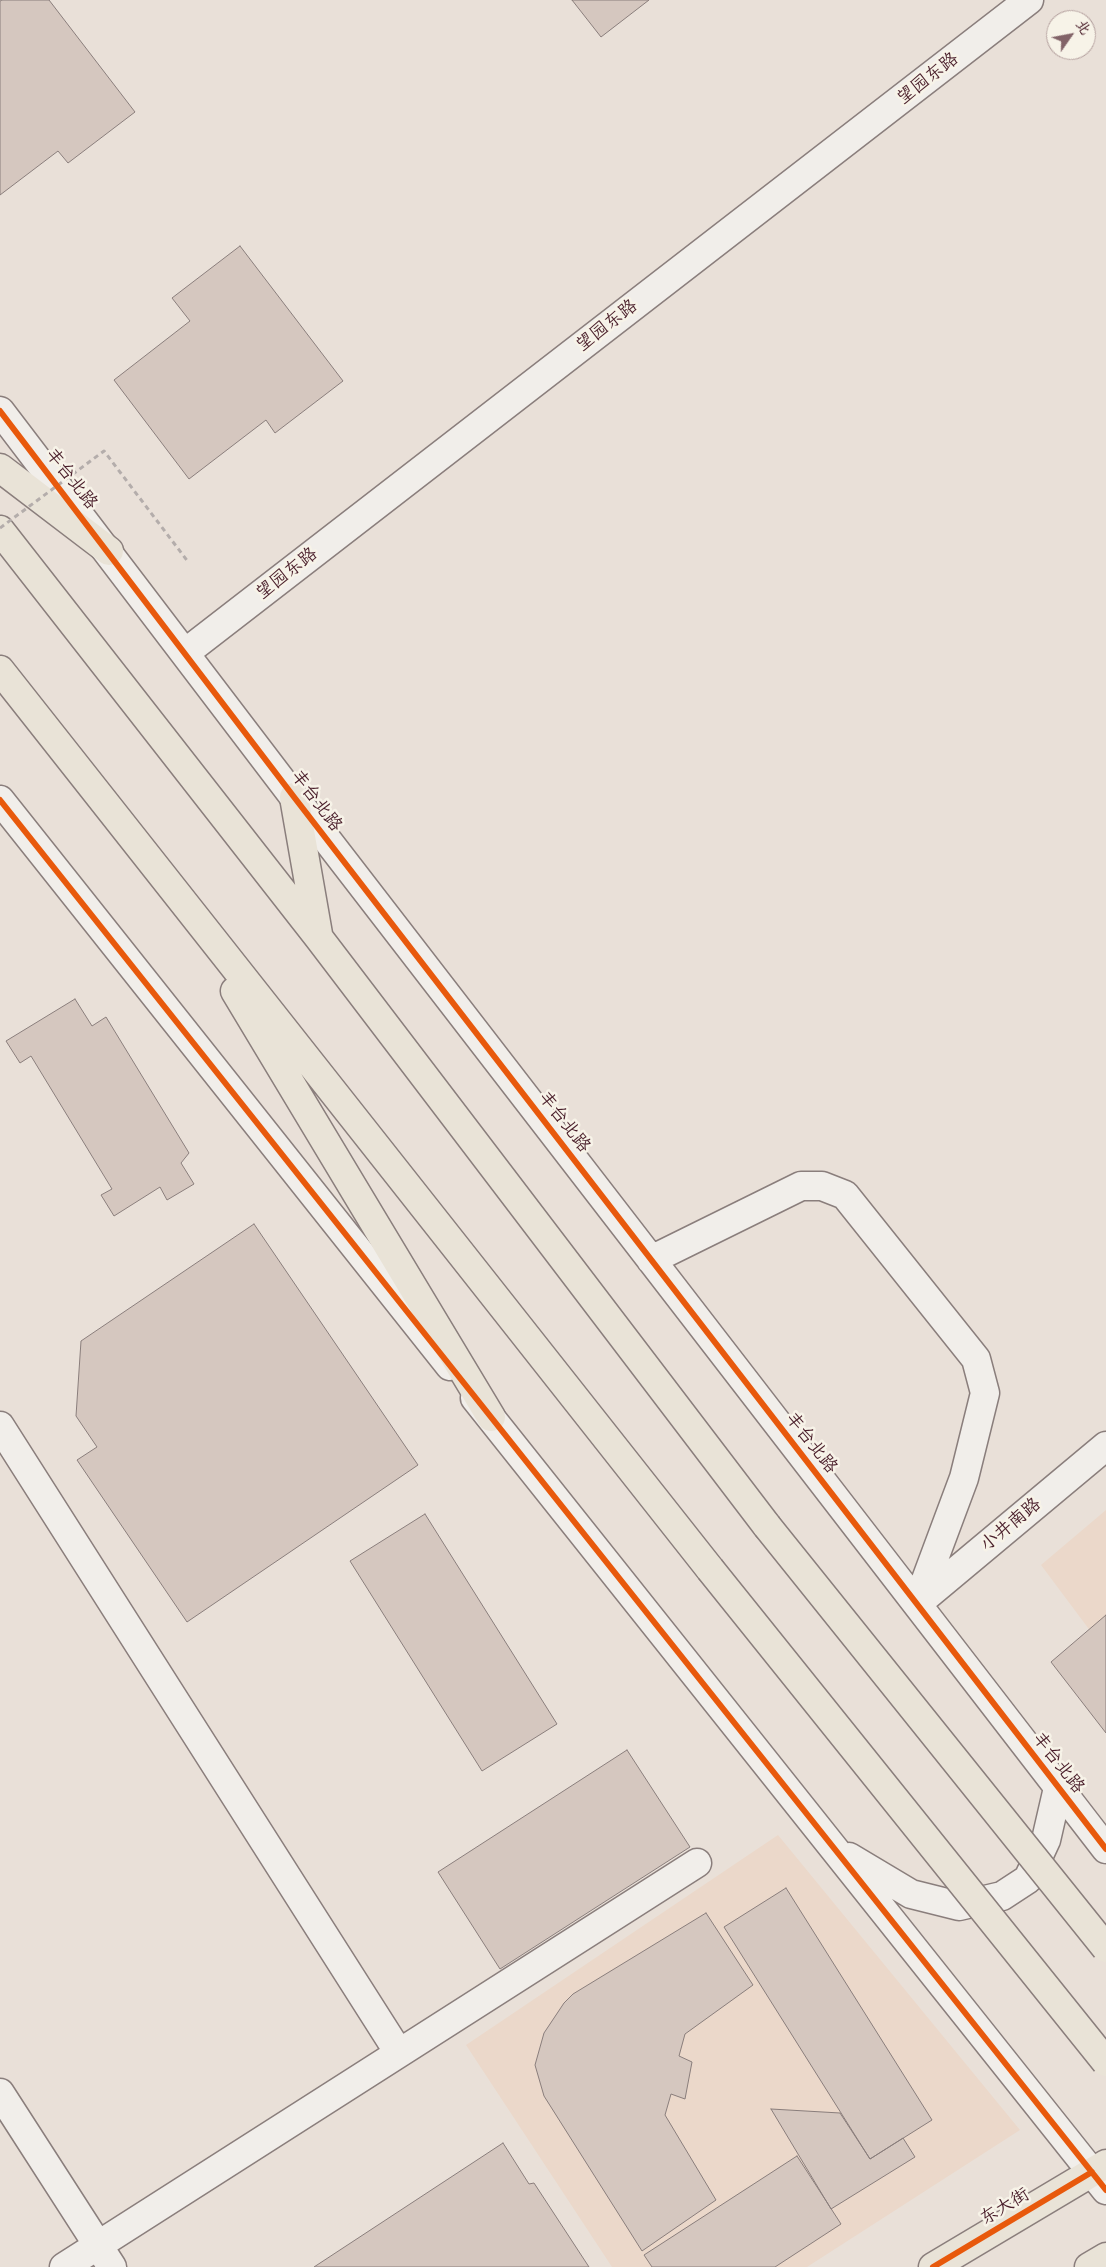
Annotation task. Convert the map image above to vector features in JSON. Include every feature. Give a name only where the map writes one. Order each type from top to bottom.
[{"type":"main road","points":[[0,468],[108,552]]},
{"type":"main road","points":[[0,529],[319,938],[768,1526],[1106,1948]]},
{"type":"main road","points":[[0,670],[710,1569],[1106,2062]]},
{"type":"main road","points":[[294,797],[319,938]]},
{"type":"main road","points":[[176,893],[491,1417]]},
{"type":"main road","name":"东大街","points":[[933,2267],[1101,2175]]},
{"type":"main road","points":[[1089,2267],[1106,2257]]},
{"type":"street","name":"望园东路","points":[[185,653],[1030,0]]},
{"type":"street","name":"丰台北路","points":[[0,411],[294,797],[1106,1849]]},
{"type":"street","points":[[0,800],[833,1847],[1101,2175]]},
{"type":"street","points":[[651,1260],[801,1186],[822,1186],[845,1195],[976,1359],[985,1393],[964,1478],[917,1604]]},
{"type":"street","points":[[0,1426],[399,2053]]},
{"type":"street","name":"小井南路","points":[[917,1604],[1106,1446]]},
{"type":"street","points":[[833,1847],[911,1894],[959,1906],[1002,1896],[1028,1879],[1046,1840],[1058,1788]]},
{"type":"street","points":[[64,2267],[105,2256],[399,2053],[697,1863]]},
{"type":"street","points":[[0,2093],[105,2256]]},
{"type":"path","points":[[0,529],[104,450],[189,563]]},
{"type":"shaded area","points":[[1106,1510],[1106,1652],[1041,1565]]},
{"type":"shaded area","points":[[778,1835],[1020,2130],[807,2267],[612,2267],[466,2045]]},
{"type":"building","points":[[49,0],[135,112],[68,163],[58,151],[0,195],[0,1]]},
{"type":"building","points":[[572,0],[649,0],[601,37]]},
{"type":"building","points":[[240,246],[343,381],[275,433],[266,420],[189,479],[114,380],[190,321],[172,298]]},
{"type":"building","points":[[75,999],[92,1026],[106,1017],[189,1153],[181,1163],[194,1184],[167,1200],[160,1187],[114,1216],[101,1195],[112,1189],[31,1056],[20,1063],[6,1041]]},
{"type":"building","points":[[254,1224],[418,1465],[187,1622],[77,1460],[97,1447],[76,1416],[81,1341]]},
{"type":"building","points":[[425,1514],[557,1724],[482,1771],[350,1561]]},
{"type":"building","points":[[1106,1615],[1106,1733],[1051,1662]]},
{"type":"building","points":[[627,1750],[690,1847],[500,1969],[438,1872]]},
{"type":"building","points":[[786,1888],[932,2120],[870,2159],[724,1927]]},
{"type":"building","points":[[706,1913],[753,1985],[685,2034],[679,2056],[692,2062],[685,2099],[671,2094],[665,2115],[716,2200],[642,2251],[544,2096],[535,2065],[544,2033],[564,2003],[573,1994]]},
{"type":"building","points":[[771,2109],[840,2113],[870,2159],[903,2138],[915,2157],[831,2209]]},
{"type":"building","points":[[503,2143],[529,2184],[534,2183],[589,2267],[314,2267]]},
{"type":"building","points":[[797,2156],[841,2224],[775,2267],[652,2267],[644,2255]]},
{"type":"cycle path","points":[[0,411],[294,797],[1106,1849]]},
{"type":"cycle path","points":[[0,800],[1106,2190]]},
{"type":"cycle path","points":[[933,2267],[1092,2172]]}]
